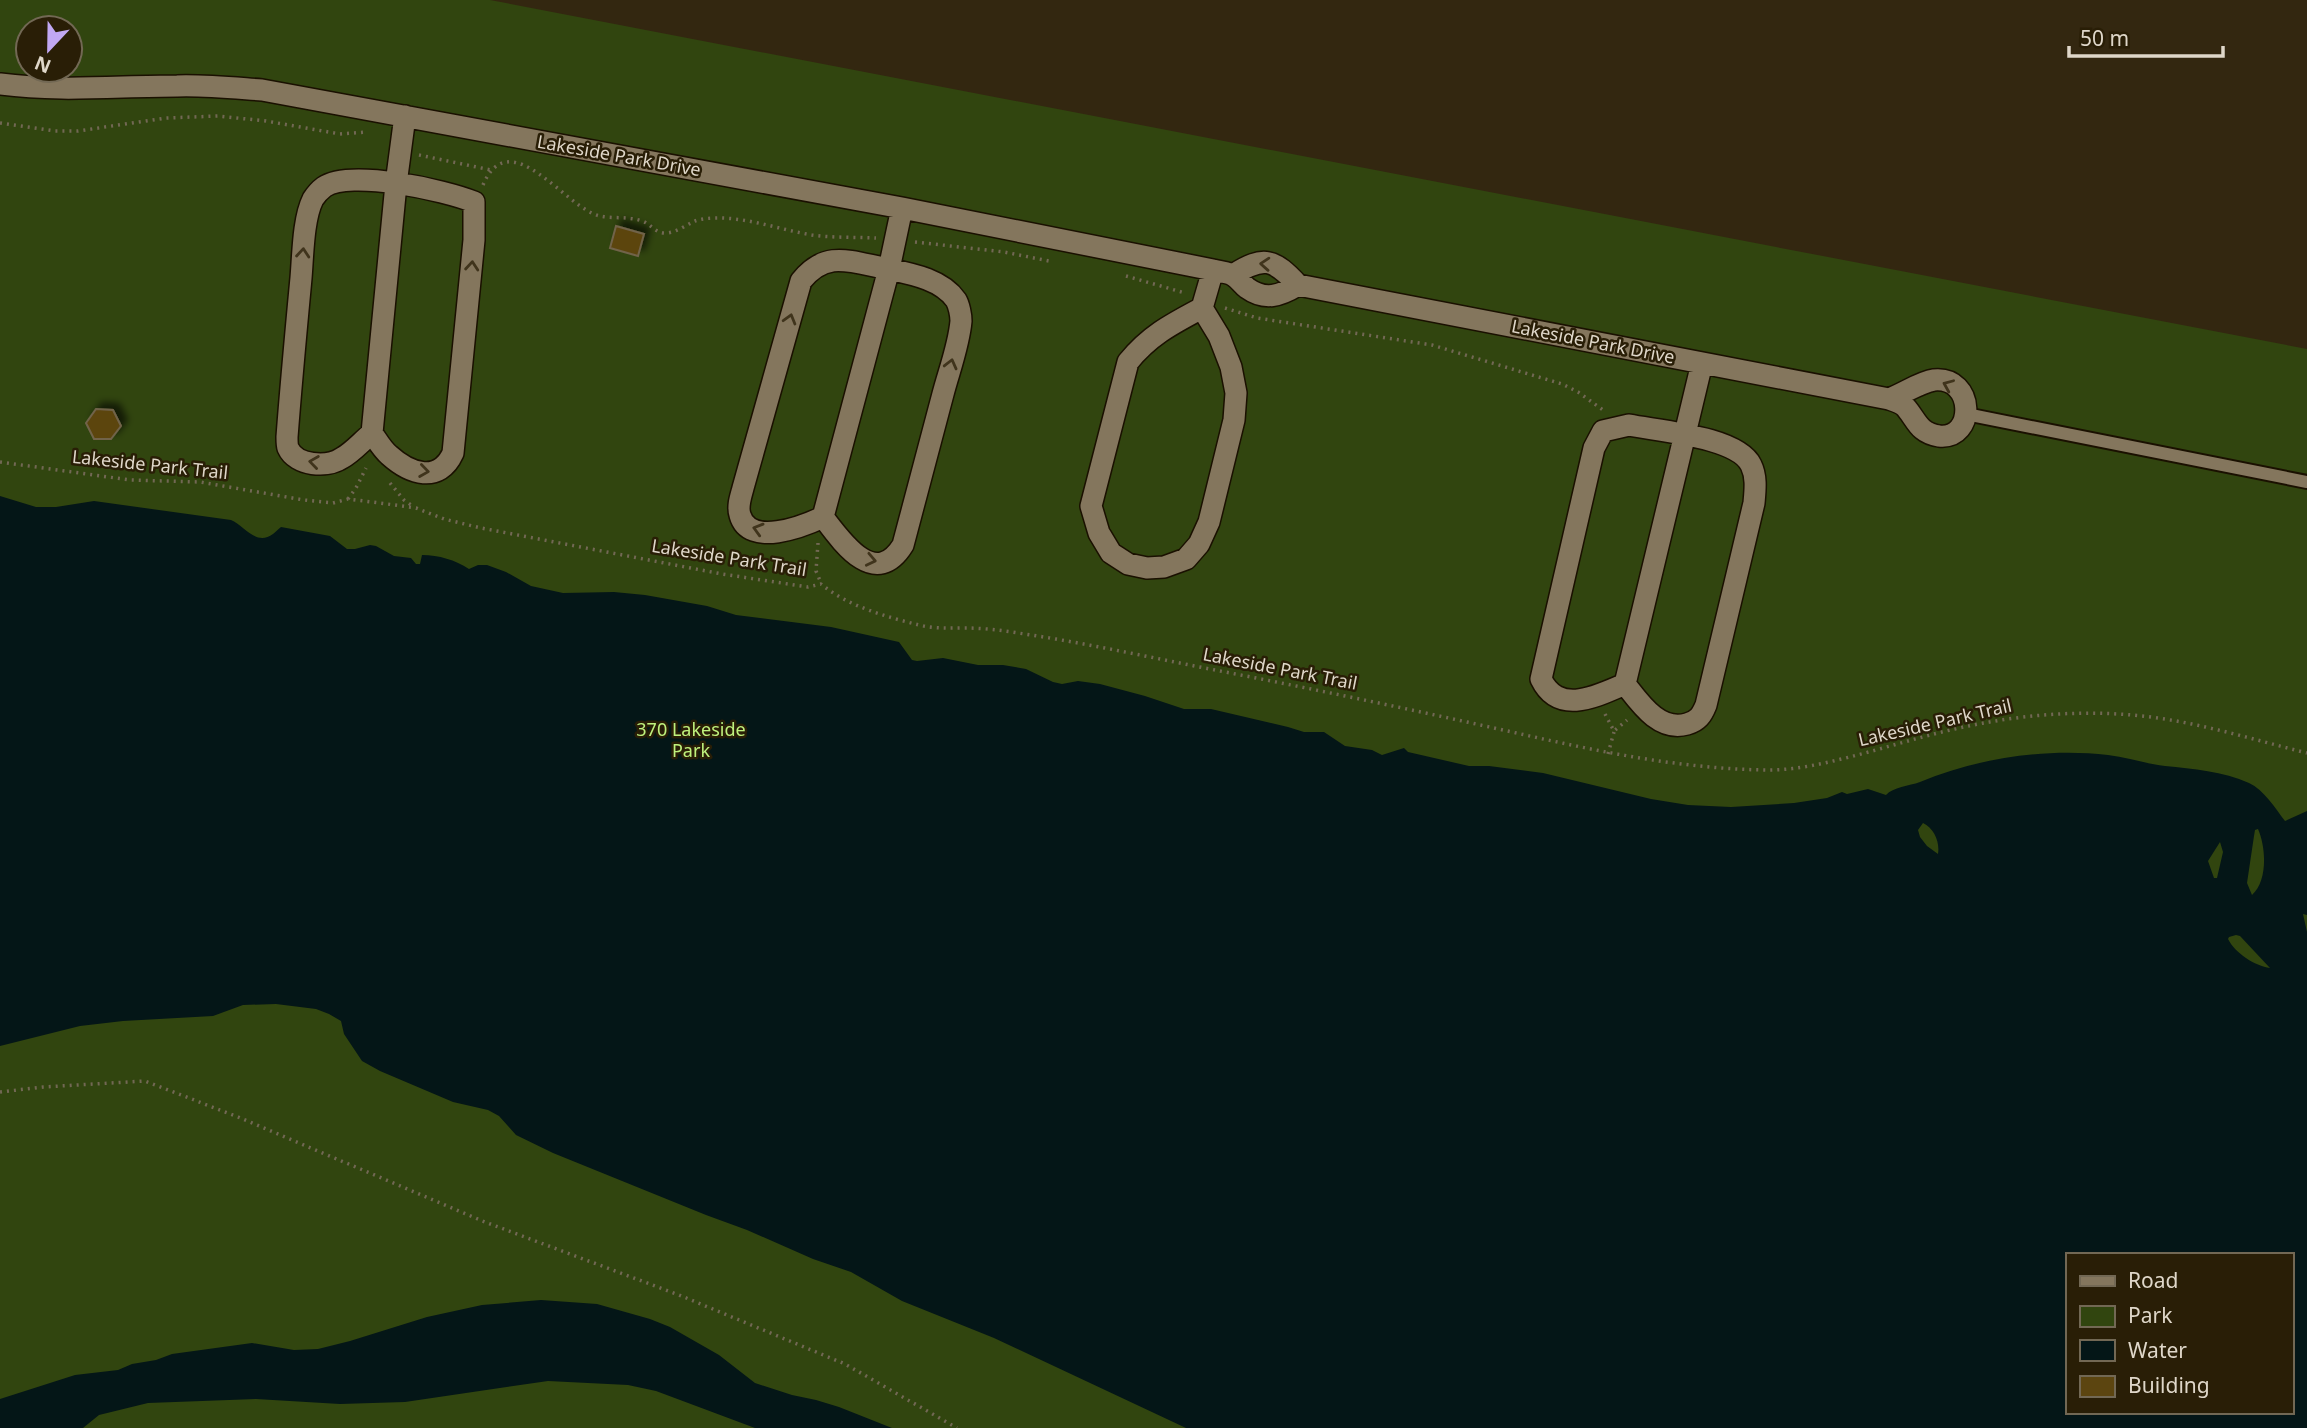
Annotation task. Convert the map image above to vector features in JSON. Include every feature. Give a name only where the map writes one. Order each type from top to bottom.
[{"type":"street","name":"Lakeside Park Drive","points":[[0,85],[46,89],[177,86],[262,90],[902,208],[1223,273],[1260,295],[1273,297],[1298,285]]},
{"type":"street","points":[[372,433],[342,459],[327,464],[298,459],[288,448],[304,242],[313,199],[323,188],[335,182],[354,179],[396,184],[455,195],[474,202],[474,240],[453,453],[448,464],[437,473],[411,469],[387,454],[372,433],[396,184],[405,116]]},
{"type":"street","points":[[823,517],[889,269],[902,208]]},
{"type":"street","points":[[839,261],[889,269],[931,280],[948,290],[958,303],[961,320],[903,545],[896,557],[882,563],[870,562],[847,549],[823,517],[786,531],[756,530],[744,524],[739,514],[759,425],[801,281],[821,262],[839,261]]},
{"type":"street","name":"Lakeside Park Drive","points":[[1223,273],[1256,261],[1266,261],[1277,264],[1298,285],[1889,399],[1908,409],[1919,426],[1938,436],[1955,431],[1964,422],[1966,414]]},
{"type":"street","points":[[1203,304],[1231,367],[1236,393],[1234,421],[1209,522],[1199,544],[1185,559],[1164,567],[1147,568],[1129,564],[1111,553],[1099,533],[1091,506],[1128,362],[1141,346],[1161,330],[1203,304],[1223,273]]},
{"type":"street","points":[[1625,684],[1702,363]]},
{"type":"street","points":[[1889,399],[1922,383],[1934,380],[1946,382],[1961,391],[1966,414]]},
{"type":"street","points":[[1629,425],[1724,443],[1745,456],[1752,466],[1754,503],[1703,714],[1688,724],[1670,724],[1651,715],[1625,684],[1580,700],[1563,699],[1551,694],[1541,679],[1594,447],[1603,431],[1629,425]]},
{"type":"lane","points":[[1966,414],[2307,482]]},
{"type":"path","points":[[0,123],[55,131],[78,131],[166,118],[218,116],[340,134],[381,132],[419,155],[491,170]]},
{"type":"path","points":[[474,202],[491,170],[505,162],[532,169],[550,180],[586,211],[600,216],[628,217],[664,233],[697,220],[723,218],[812,235],[895,240],[1004,252],[1056,262]]},
{"type":"path","points":[[1119,274],[1203,304],[1257,318],[1411,341],[1504,365],[1578,392],[1600,407],[1607,416],[1610,428]]},
{"type":"path","name":"Lakeside Park Trail","points":[[0,462],[130,480],[200,482],[304,500],[332,503],[348,499],[416,508],[444,519],[481,528],[722,574],[808,587],[821,584],[831,592],[863,606],[940,629],[993,629],[1069,642],[1368,701],[1608,754],[1672,764],[1772,770],[1829,762],[1942,731],[1986,722],[2026,717],[2111,714],[2148,716],[2199,725],[2307,753]]},
{"type":"path","points":[[386,479],[404,500],[416,508]]},
{"type":"path","points":[[821,584],[816,571],[816,558],[823,517]]},
{"type":"path","points":[[1596,696],[1614,731]]},
{"type":"path","points":[[1608,754],[1614,731],[1643,706]]},
{"type":"path","points":[[0,1092],[145,1081],[239,1117],[485,1222],[679,1295],[845,1364],[957,1428]]},
{"type":"green space","name":"370 Lakeside Park","points":[[0,0],[490,0],[2307,349],[2307,1428],[0,1428]]},
{"type":"water","points":[[0,496],[36,507],[94,501],[231,520],[250,534],[261,538],[273,534],[281,527],[330,536],[347,549],[376,546],[394,556],[411,558],[416,564],[420,564],[422,555],[447,559],[469,569],[487,565],[531,586],[563,593],[614,592],[645,595],[707,606],[736,615],[831,627],[899,642],[912,660],[943,658],[978,665],[1026,669],[1062,684],[1078,681],[1100,684],[1184,709],[1211,709],[1304,732],[1324,732],[1345,746],[1372,750],[1382,755],[1404,748],[1408,752],[1469,766],[1543,773],[1651,799],[1688,805],[1731,807],[1794,803],[1868,789],[1886,795],[1897,788],[1965,767],[2036,754],[2108,755],[2208,771],[2254,786],[2285,821],[2307,811],[2307,915],[2303,914],[2307,932],[2307,1428],[1186,1428],[994,1338],[902,1301],[851,1272],[553,1153],[516,1135],[499,1116],[488,1110],[453,1102],[380,1071],[362,1061],[344,1034],[341,1021],[316,1009],[276,1004],[243,1005],[213,1016],[80,1026],[0,1046]],"holes":[[[1923,823],[1930,828],[1937,840],[1938,854],[1920,837],[1918,830]],[[2258,829],[2264,864],[2261,881],[2252,895],[2247,883],[2255,830]],[[2220,842],[2223,852],[2217,878],[2214,878],[2208,861]],[[2240,936],[2270,968],[2246,958],[2235,949],[2229,937]]]},
{"type":"water","points":[[541,1300],[597,1304],[650,1319],[670,1327],[719,1355],[755,1383],[839,1407],[892,1428],[755,1428],[656,1391],[628,1385],[548,1381],[405,1402],[340,1404],[256,1399],[148,1403],[99,1415],[83,1428],[0,1428],[0,1399],[75,1375],[118,1370],[172,1354],[252,1343],[294,1350],[318,1349],[427,1317],[482,1305]]},
{"type":"building","points":[[616,226],[644,234],[638,256],[610,248]]},
{"type":"building","points":[[96,409],[113,410],[121,426],[111,439],[94,439],[86,423]]}]
